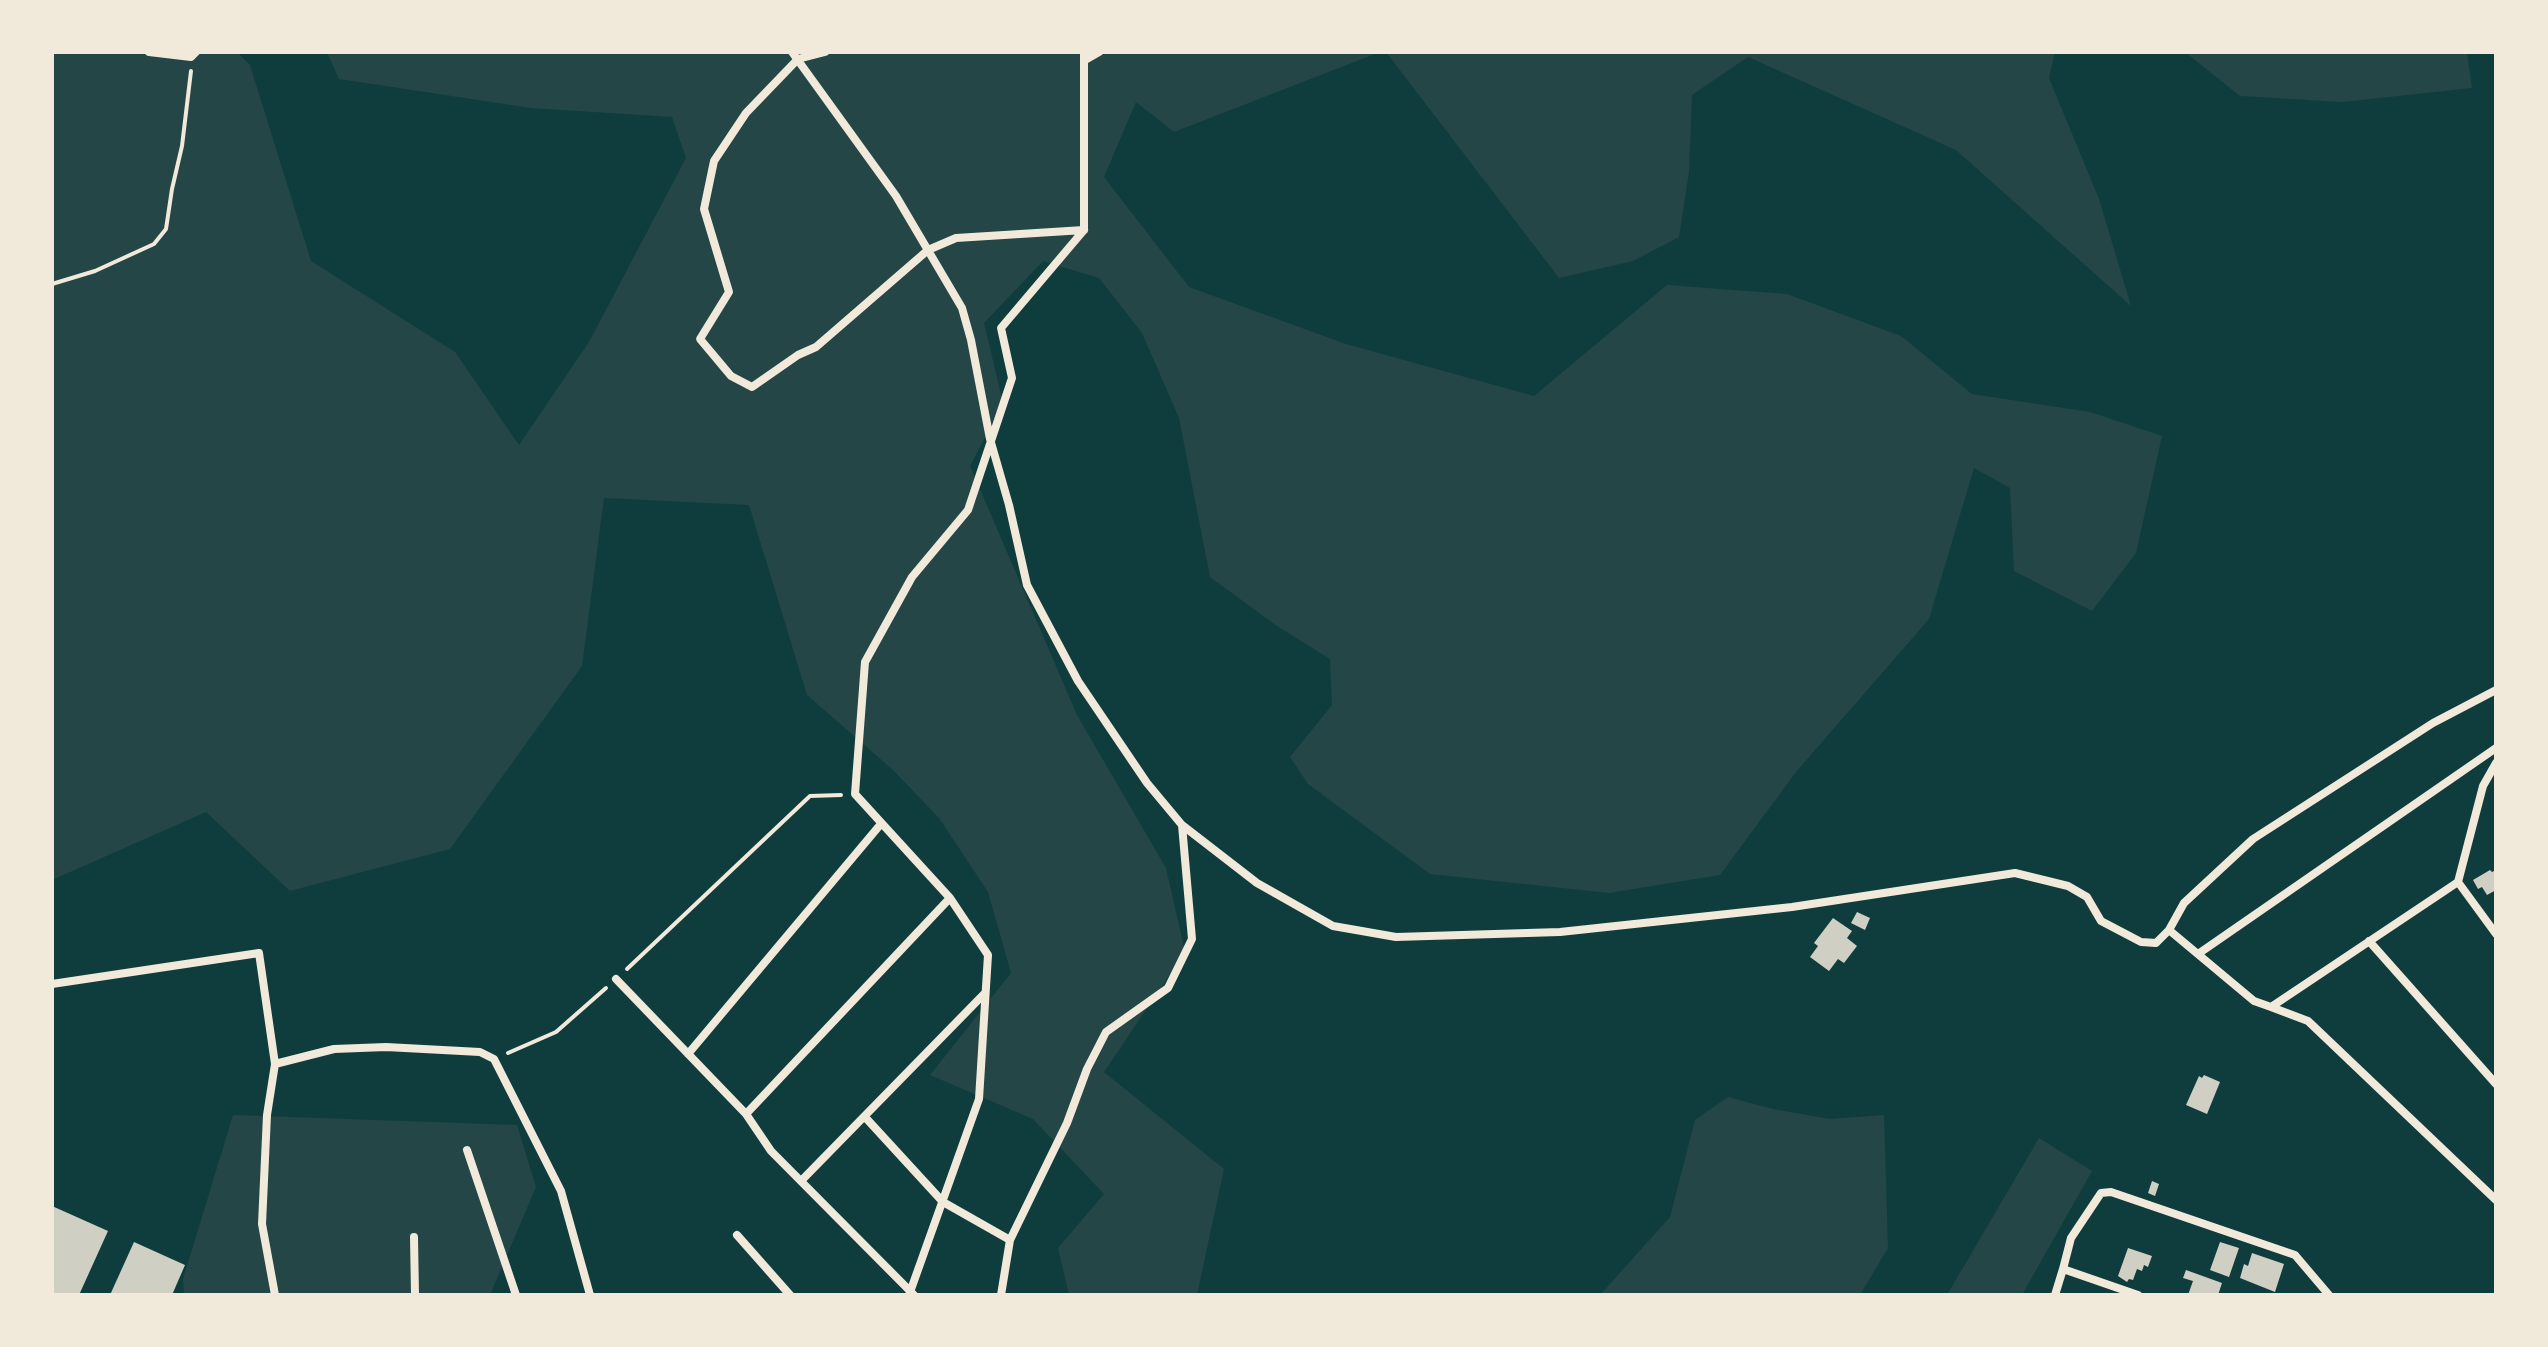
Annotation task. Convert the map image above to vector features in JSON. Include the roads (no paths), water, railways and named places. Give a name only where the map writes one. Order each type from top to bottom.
[{"type":"street","points":[[149,52],[194,54]]},
{"type":"street","points":[[825,52],[795,55],[746,113],[714,161],[704,209],[729,292],[700,339],[731,376],[752,387],[798,355],[816,347],[928,250],[956,238],[1084,230]]},
{"type":"street","points":[[616,979],[746,1114],[771,1151],[911,1294],[979,1099],[988,955],[950,898],[880,825],[855,794],[865,662],[912,577],[968,510],[1012,378],[1001,328],[1084,230],[1084,56],[1099,52]]},
{"type":"street","points":[[795,55],[896,196],[962,308],[990,439],[1027,585],[1078,681],[1147,783],[1182,825],[1257,883],[1333,926],[1396,937],[1560,932],[1792,907],[2015,873],[2068,886],[2087,897],[2101,921],[2141,942],[2156,943],[2169,930],[2184,903],[2253,839],[2433,723],[2496,690]]},
{"type":"street","points":[[2198,954],[2496,748]]},
{"type":"street","points":[[2271,1007],[2458,882],[2483,786],[2496,763]]},
{"type":"street","points":[[688,1054],[880,825]]},
{"type":"street","points":[[1001,1295],[1010,1240],[1067,1123],[1087,1069],[1106,1032],[1168,988],[1192,939],[1182,825]]},
{"type":"street","points":[[2458,882],[2496,934]]},
{"type":"street","points":[[746,1114],[950,898]]},
{"type":"street","points":[[2169,930],[2254,1001],[2308,1021],[2496,1200]]},
{"type":"street","points":[[2369,941],[2496,1084]]},
{"type":"street","points":[[52,984],[259,953],[275,1064],[267,1115],[262,1224],[275,1295]]},
{"type":"street","points":[[801,1181],[985,992]]},
{"type":"street","points":[[275,1064],[334,1049],[386,1047],[480,1052],[494,1059],[561,1191],[590,1295]]},
{"type":"street","points":[[865,1117],[943,1202],[1010,1240]]},
{"type":"street","points":[[467,1150],[516,1295]]},
{"type":"street","points":[[2055,1295],[2071,1238],[2101,1193],[2111,1192],[2295,1255],[2329,1295]]},
{"type":"street","points":[[737,1235],[790,1295]]},
{"type":"street","points":[[414,1237],[415,1295]]},
{"type":"street","points":[[2063,1269],[2138,1295]]}]
